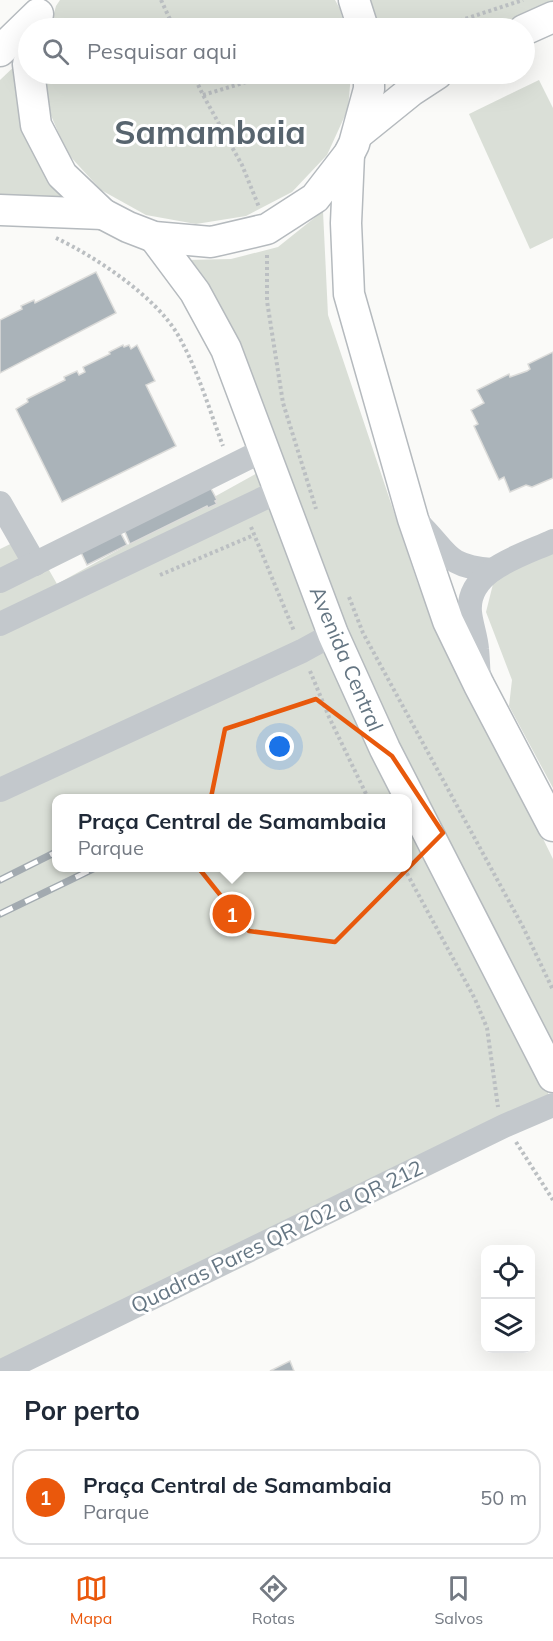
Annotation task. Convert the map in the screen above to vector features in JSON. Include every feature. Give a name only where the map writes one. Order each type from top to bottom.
[{"type":"main road","points":[[354,0],[360,18]]},
{"type":"main road","points":[[535,25],[553,17]]},
{"type":"main road","points":[[0,51],[18,34]]},
{"type":"main road","points":[[31,84],[36,125],[62,175],[103,214],[154,237],[211,242],[267,229],[315,198],[354,144],[411,91],[422,84]]},
{"type":"main road","points":[[369,84],[354,144],[346,223],[349,294],[413,519],[448,621],[553,826]]},
{"type":"main road","points":[[0,210],[103,214]]},
{"type":"main road","name":"Avenida Central","points":[[154,237],[195,292],[226,349],[333,634],[408,794]]},
{"type":"main road","name":"Avenida Central","points":[[412,802],[553,1077]]},
{"type":"street","points":[[0,581],[264,450]]},
{"type":"street","points":[[0,624],[279,491]]},
{"type":"street","points":[[0,503],[34,564]]},
{"type":"street","points":[[413,519],[427,531],[451,560],[470,568],[492,570]]},
{"type":"street","points":[[479,685],[477,649],[470,613],[470,601],[474,587],[492,570],[553,541]]},
{"type":"street","points":[[0,790],[302,651],[333,634]]},
{"type":"street","name":"Quadras Pares QR 202 a QR 212","points":[[29,1365],[504,1126],[553,1105]]},
{"type":"path","points":[[161,0],[169,18]]},
{"type":"path","points":[[468,18],[523,0]]},
{"type":"path","points":[[197,84],[242,165],[267,229],[267,301],[283,403],[319,519]]},
{"type":"path","points":[[202,95],[239,84]]},
{"type":"path","points":[[346,590],[363,633],[523,927],[553,990]]},
{"type":"path","points":[[407,872],[475,999],[487,1028],[496,1100],[504,1126],[553,1200]]},
{"type":"highlighted area","points":[[316,699],[392,756],[443,833],[335,942],[249,931],[197,866],[225,729]]},
{"type":"shaded area","points":[[60,0],[335,0],[342,18],[53,18]]},
{"type":"shaded area","points":[[363,0],[553,0],[553,6],[526,18],[369,18]]},
{"type":"shaded area","points":[[18,63],[18,84],[26,84],[63,196],[0,197],[0,80]]},
{"type":"shaded area","points":[[539,80],[553,108],[553,238],[530,249],[469,114],[535,84]]},
{"type":"shaded area","points":[[45,84],[350,84],[348,109],[327,155],[292,192],[246,216],[196,224],[146,215],[101,190],[67,153],[47,106]]},
{"type":"shaded area","points":[[323,211],[328,315],[418,584],[553,859],[553,1059],[344,649],[186,260],[231,259],[278,247]]},
{"type":"shaded area","points":[[261,471],[317,623],[314,633],[335,665],[402,794],[52,794],[52,872],[412,872],[412,813],[549,1078],[548,1095],[0,1371],[0,549],[29,535],[57,584]]},
{"type":"shaded area","points":[[553,532],[553,788],[509,706],[512,680],[486,612],[499,560]]},
{"type":"building","points":[[96,272],[116,313],[0,373],[0,320],[22,309],[21,306],[34,300],[35,303]]},
{"type":"building","points":[[123,345],[124,347],[129,345],[131,349],[137,345],[155,381],[146,385],[176,446],[62,502],[16,409],[28,402],[27,399],[65,380],[64,377],[77,371],[79,375],[85,372],[83,367]]},
{"type":"building","points":[[553,352],[553,478],[532,487],[526,485],[510,492],[504,477],[499,480],[474,426],[478,424],[471,410],[484,403],[477,390],[509,374],[510,377],[527,371],[530,369],[528,364]]},
{"type":"building","points":[[209,485],[217,504],[208,508],[207,506],[130,544],[123,527]]},
{"type":"building","points":[[118,528],[127,545],[87,565],[79,548]]},
{"type":"building","points":[[290,1361],[294,1371],[270,1371]]},
{"type":"railway","points":[[0,880],[52,854]]},
{"type":"railway","points":[[0,914],[87,872]]},
{"type":"place","name":"Praça Central de Samambaia","points":[[232,914]]},
{"type":"district","name":"Samambaia","points":[[210,132]]}]
